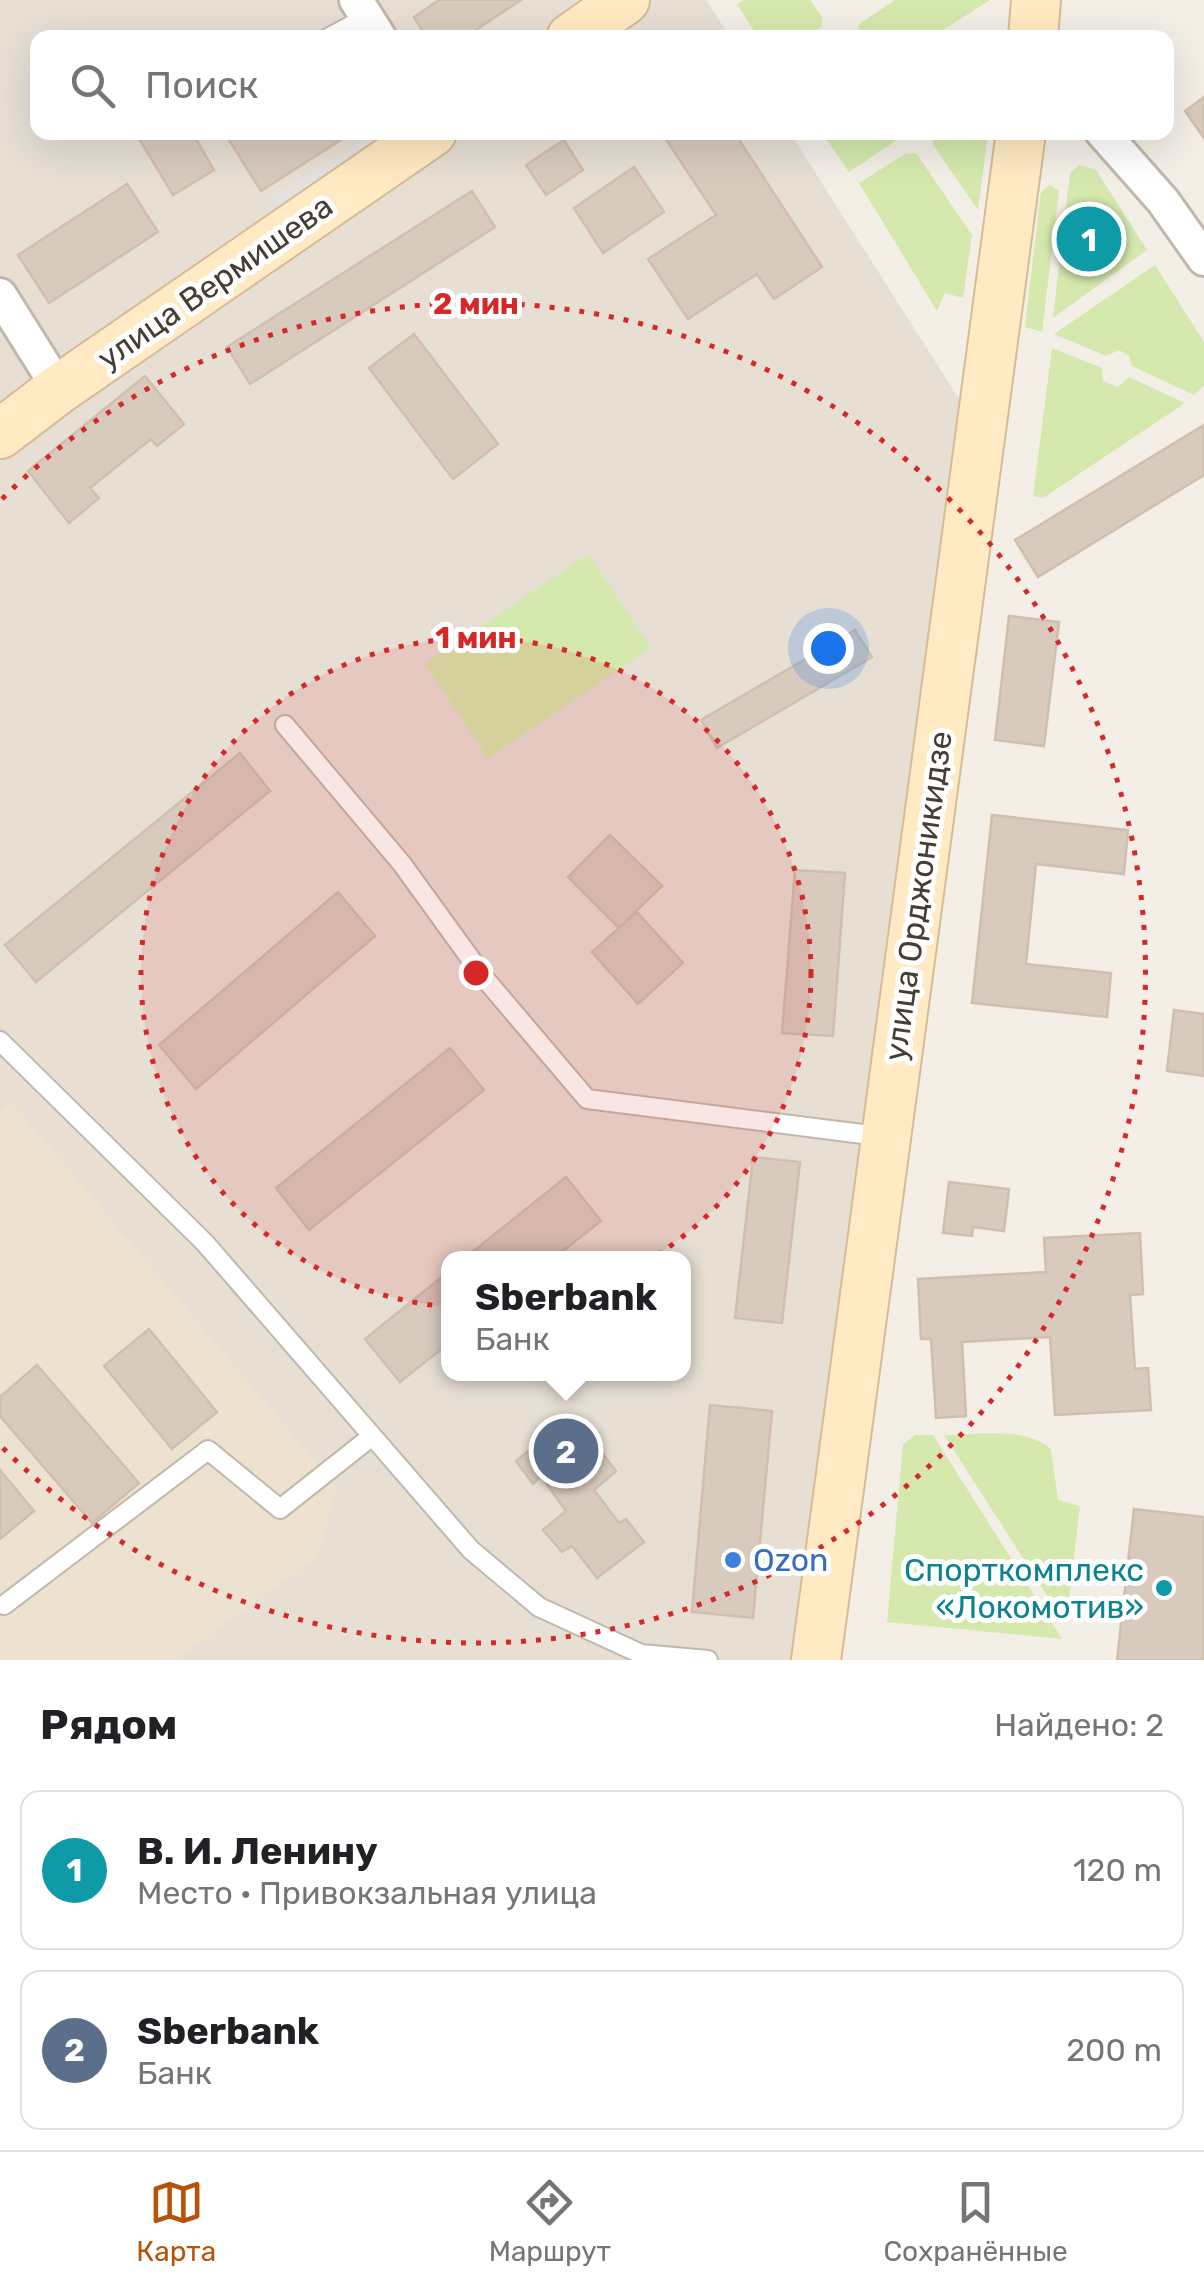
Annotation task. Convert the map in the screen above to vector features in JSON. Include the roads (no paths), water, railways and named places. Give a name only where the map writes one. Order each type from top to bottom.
[{"type":"street","points":[[583,30],[626,0]]},
{"type":"street","points":[[1034,30],[1036,0]]},
{"type":"street","name":"улица Вермишева","points":[[0,434],[420,140]]},
{"type":"street","name":"улица Орджоникидзе","points":[[816,1660],[1020,140]]},
{"type":"street","points":[[1109,140],[1164,200],[1204,260]]},
{"type":"street","points":[[0,295],[60,389]]},
{"type":"lane","points":[[344,30],[368,18]]},
{"type":"lane","points":[[284,725],[402,864],[486,980],[587,1098],[886,1137]]},
{"type":"lane","points":[[0,1041],[205,1244],[471,1550],[539,1607],[641,1654],[708,1660]]},
{"type":"lane","points":[[4,1605],[208,1450],[280,1509],[371,1438]]},
{"type":"place","name":"В. И. Ленину","points":[[1089,239]]},
{"type":"place","name":"Sberbank","points":[[566,1451]]},
{"type":"place","name":"Ozon","points":[[733,1560]]},
{"type":"place","name":"Спорткомплекс «Локомотив»","points":[[1164,1588]]}]
